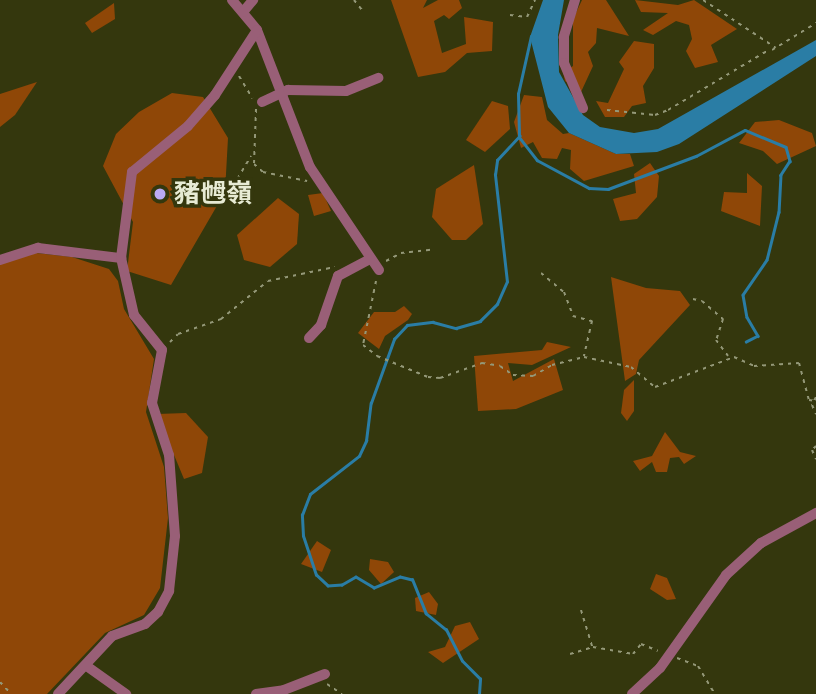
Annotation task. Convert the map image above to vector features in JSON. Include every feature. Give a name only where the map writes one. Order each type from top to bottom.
[{"type":"street","points":[[232,0],[257,30],[310,167],[379,270]]},
{"type":"street","points":[[243,12],[253,0]]},
{"type":"street","points":[[575,0],[564,37],[564,63],[583,108]]},
{"type":"street","points":[[58,694],[88,667],[112,636],[145,624],[158,612],[169,591],[175,536],[169,455],[152,403],[162,351],[135,315],[121,258],[132,173],[188,126],[233,68],[257,30]]},
{"type":"street","points":[[262,102],[281,92],[346,91],[379,78]]},
{"type":"street","points":[[0,260],[38,248],[121,258]]},
{"type":"street","points":[[309,338],[321,325],[338,276],[370,259]]},
{"type":"street","points":[[632,694],[660,668],[726,575],[761,543],[816,513]]},
{"type":"street","points":[[88,667],[126,694]]},
{"type":"street","points":[[256,694],[284,690],[326,674]]},
{"type":"path","points":[[354,0],[362,10]]},
{"type":"path","points":[[510,15],[527,17],[535,0]]},
{"type":"path","points":[[703,0],[776,48]]},
{"type":"path","points":[[772,50],[816,23]]},
{"type":"path","points":[[607,110],[654,115],[668,110],[767,51]]},
{"type":"path","points":[[233,68],[256,107],[252,155],[254,164],[263,172],[314,183]]},
{"type":"path","points":[[229,184],[233,186],[252,155]]},
{"type":"path","points":[[431,250],[393,256],[379,270],[361,337],[363,345],[377,356],[434,379],[482,363],[500,366],[513,375],[533,376],[552,365],[583,357],[631,367],[655,387],[702,372],[730,357]]},
{"type":"path","points":[[162,351],[178,334],[221,319],[268,281],[337,266]]},
{"type":"path","points":[[541,273],[564,292],[573,316],[592,321],[583,357]]},
{"type":"path","points":[[693,299],[702,301],[723,319],[716,346],[730,357],[754,366],[799,363],[809,400],[816,401]]},
{"type":"path","points":[[816,397],[812,405],[816,414]]},
{"type":"path","points":[[816,446],[812,450],[816,459]]},
{"type":"path","points":[[581,610],[593,648]]},
{"type":"path","points":[[570,654],[593,648],[633,654],[641,644],[698,666],[715,694]]},
{"type":"path","points":[[326,674],[330,689],[342,694]]},
{"type":"path","points":[[0,682],[11,694]]},
{"type":"shaded area","points":[[391,0],[427,0],[423,8],[438,0],[459,0],[462,8],[449,19],[444,15],[434,21],[442,53],[466,44],[464,17],[493,22],[492,51],[467,53],[445,72],[418,77]]},
{"type":"shaded area","points":[[582,0],[606,0],[629,36],[597,28],[596,43],[588,52],[593,66],[581,92],[565,81],[563,72],[573,66],[573,19]]},
{"type":"shaded area","points":[[635,0],[678,5],[694,0],[737,29],[711,45],[718,62],[695,68],[686,51],[692,39],[689,25],[676,21],[653,35],[643,30],[668,13],[641,12]]},
{"type":"shaded area","points":[[114,3],[115,19],[92,33],[85,23]]},
{"type":"shaded area","points":[[634,41],[654,44],[654,68],[643,86],[646,103],[632,106],[624,117],[605,117],[596,101],[608,103],[624,69],[619,62]]},
{"type":"shaded area","points":[[37,82],[15,115],[0,127],[0,94]]},
{"type":"shaded area","points":[[172,93],[203,97],[228,138],[225,192],[171,285],[127,271],[133,222],[103,166],[116,134],[139,112]]},
{"type":"shaded area","points":[[524,95],[542,97],[547,120],[563,134],[569,133],[616,154],[630,154],[634,166],[584,181],[570,169],[571,150],[562,148],[557,159],[542,158],[533,142],[521,148],[514,122]]},
{"type":"shaded area","points":[[492,101],[508,106],[510,129],[485,152],[466,140]]},
{"type":"shaded area","points":[[779,120],[812,133],[816,146],[777,164],[763,151],[739,143],[755,122]]},
{"type":"shaded area","points":[[650,163],[659,176],[657,197],[637,219],[620,221],[613,199],[636,193],[634,174]]},
{"type":"shaded area","points":[[474,165],[483,224],[466,240],[452,240],[432,217],[436,189]]},
{"type":"shaded area","points":[[747,173],[762,186],[760,226],[721,211],[724,192],[747,193]]},
{"type":"shaded area","points":[[323,193],[331,211],[314,216],[308,195]]},
{"type":"shaded area","points":[[278,198],[299,214],[297,244],[270,267],[244,260],[237,235]]},
{"type":"shaded area","points":[[36,253],[72,257],[109,269],[118,281],[124,309],[154,359],[146,412],[164,467],[168,518],[160,588],[144,615],[105,633],[47,694],[0,694],[0,263]]},
{"type":"shaded area","points":[[611,277],[646,288],[680,291],[690,305],[639,360],[636,374],[625,381]]},
{"type":"shaded area","points":[[404,306],[412,314],[408,320],[385,336],[379,349],[358,333],[374,312],[395,312]]},
{"type":"shaded area","points":[[547,342],[571,347],[532,365],[508,363],[513,381],[554,359],[563,390],[516,409],[478,411],[474,356],[542,350]]},
{"type":"shaded area","points":[[634,380],[634,411],[627,421],[621,413],[624,390]]},
{"type":"shaded area","points":[[186,413],[208,437],[202,473],[184,479],[157,414]]},
{"type":"shaded area","points":[[665,432],[680,452],[696,456],[684,464],[679,457],[670,458],[667,472],[656,472],[652,462],[640,471],[633,461],[652,456]]},
{"type":"shaded area","points":[[317,541],[331,550],[322,572],[301,564]]},
{"type":"shaded area","points":[[370,559],[388,562],[394,572],[381,584],[369,570]]},
{"type":"shaded area","points":[[656,574],[667,578],[676,599],[667,600],[650,589]]},
{"type":"shaded area","points":[[429,592],[438,604],[436,615],[416,611],[415,598]]},
{"type":"shaded area","points":[[470,622],[479,639],[443,663],[428,652],[445,647],[455,626]]},
{"type":"water","points":[[543,0],[564,0],[558,35],[559,72],[583,115],[600,127],[634,133],[658,129],[816,40],[816,56],[679,144],[657,152],[616,154],[569,133],[548,107],[530,37]]},
{"type":"waterway","points":[[479,694],[480,679],[462,661],[446,630],[426,614],[412,580],[400,577],[374,588],[356,577],[342,585],[328,586],[316,575],[303,536],[302,515],[310,494],[359,456],[366,441],[371,403],[394,339],[407,325],[433,322],[456,328],[480,321],[497,304],[507,282],[495,175],[497,160],[519,136],[518,94],[531,36]]},
{"type":"waterway","points":[[520,138],[537,160],[589,188],[608,189],[696,156],[745,130],[786,147],[790,161],[781,175],[779,212],[767,260],[743,295],[747,317],[758,336],[746,342]]},
{"type":"place","name":"豬乸嶺","points":[[160,194]]}]
